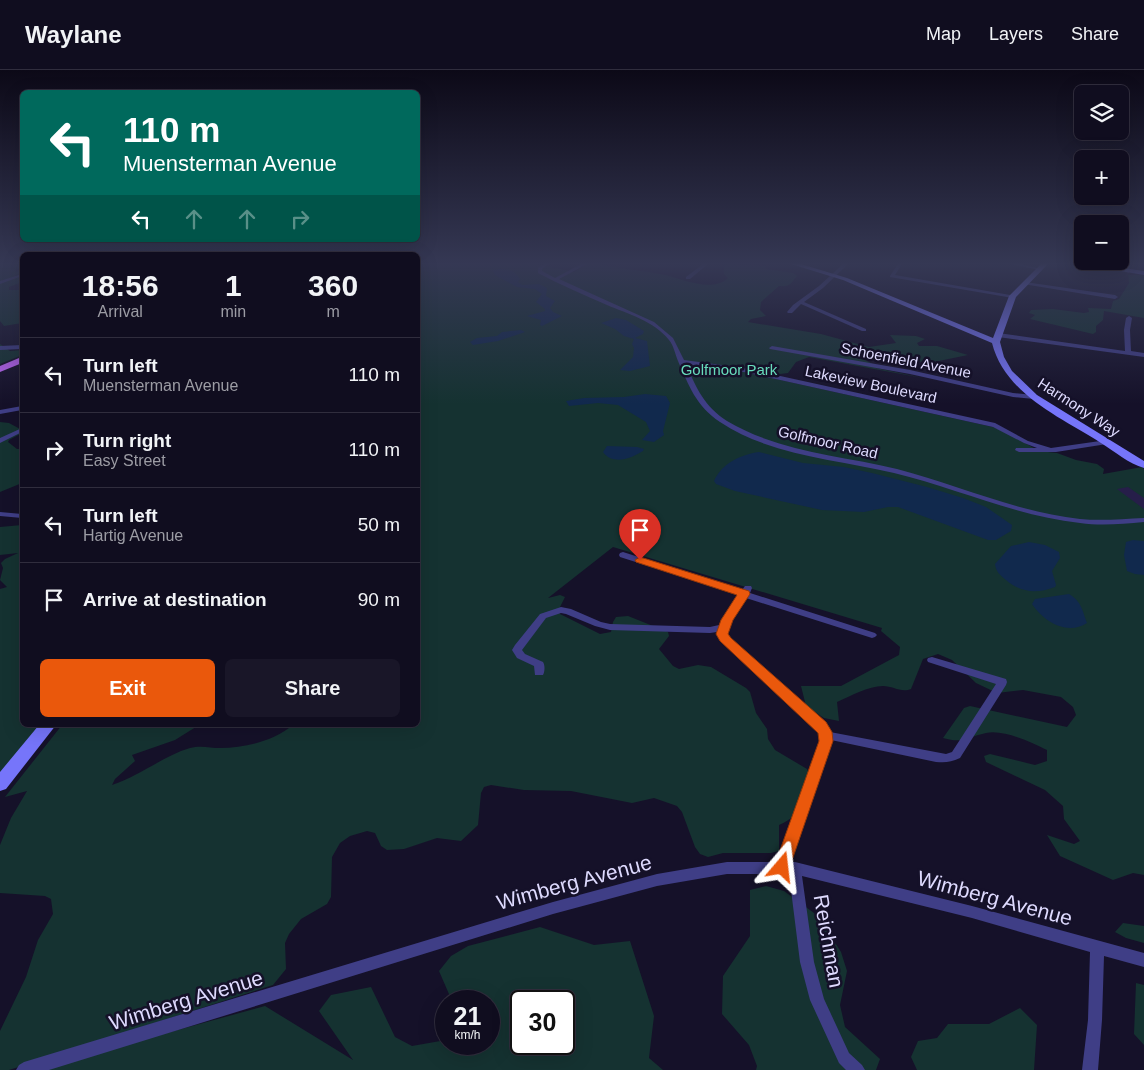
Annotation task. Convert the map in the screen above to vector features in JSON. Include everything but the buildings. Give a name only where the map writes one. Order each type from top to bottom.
[{"type":"main road","points":[[0,369],[20,361]]},
{"type":"street","name":"Golfmoor Road","points":[[622,311],[658,328],[671,339],[693,391],[702,404],[725,422],[771,443],[809,454],[902,473],[1046,516],[1099,523],[1144,520]]},
{"type":"street","points":[[820,311],[864,330]]},
{"type":"street","points":[[925,311],[997,338],[1144,355]]},
{"type":"street","points":[[997,338],[1007,311]]},
{"type":"street","points":[[1128,353],[1127,330],[1129,318]]},
{"type":"street","name":"Harmony Way","points":[[997,338],[1000,357],[1009,372],[1034,397],[1144,465]]},
{"type":"street","points":[[0,348],[20,347]]},
{"type":"street","name":"Schoenfield Avenue","points":[[772,348],[910,372],[1034,397]]},
{"type":"street","name":"Lakeview Boulevard","points":[[682,362],[744,370],[995,425],[1026,442],[1048,450]]},
{"type":"street","points":[[0,412],[20,408]]},
{"type":"street","points":[[0,441],[20,431]]},
{"type":"street","name":"Lakeview Boulevard","points":[[1019,450],[1048,450],[1107,442]]},
{"type":"street","points":[[0,514],[20,516]]},
{"type":"street","points":[[623,554],[746,591],[872,635]]},
{"type":"street","points":[[746,591],[722,628],[722,634],[726,641],[821,726],[826,735],[948,759],[959,751],[1002,682],[932,660]]},
{"type":"street","points":[[539,672],[538,664],[521,656],[517,650],[544,616],[555,611],[568,611],[586,620],[610,627],[710,630],[722,628]]},
{"type":"street","points":[[0,784],[46,727]]},
{"type":"street","name":"Reichman","points":[[826,735],[826,741],[788,868],[807,962],[817,1000],[844,1058],[858,1070]]},
{"type":"street","name":"Wimberg Avenue","points":[[24,1070],[471,932],[652,881],[689,873],[727,868],[788,868],[963,910],[1144,960]]},
{"type":"street","points":[[1090,1070],[1095,1020],[1097,946]]},
{"type":"green space","points":[[0,311],[20,311],[20,323],[4,326],[0,321]]},
{"type":"green space","name":"Golfmoor Park","points":[[420,311],[761,311],[766,316],[751,319],[748,322],[821,334],[869,347],[896,343],[890,335],[916,336],[925,339],[917,343],[919,346],[937,346],[968,355],[929,363],[867,354],[858,357],[871,363],[876,368],[923,378],[809,357],[796,362],[788,373],[780,374],[776,379],[993,427],[1006,432],[1039,451],[1057,453],[1076,460],[1097,464],[1104,469],[1103,474],[1142,467],[1144,469],[1144,875],[1133,873],[1113,880],[1060,856],[1047,835],[1074,844],[1080,841],[1064,819],[1063,806],[1045,790],[986,762],[984,756],[990,754],[1035,765],[1047,761],[1047,750],[1017,737],[993,732],[961,740],[943,738],[964,708],[970,706],[1067,727],[1076,715],[1073,707],[1061,697],[1023,690],[997,693],[976,683],[952,660],[938,654],[923,659],[911,689],[904,690],[877,686],[866,689],[837,702],[839,721],[824,718],[806,706],[801,686],[841,686],[899,655],[900,647],[881,631],[882,628],[613,547],[548,598],[560,595],[565,597],[558,611],[560,614],[600,634],[611,632],[616,617],[628,616],[668,632],[669,636],[659,649],[673,666],[679,669],[698,665],[711,667],[750,692],[756,713],[767,729],[768,739],[775,750],[807,769],[810,775],[804,799],[798,811],[787,821],[779,825],[779,851],[771,853],[723,853],[708,857],[700,854],[695,847],[682,812],[677,806],[654,798],[632,803],[571,791],[524,790],[491,785],[484,787],[481,793],[478,825],[461,841],[437,838],[404,849],[387,850],[381,846],[375,833],[367,831],[350,836],[340,843],[332,857],[331,897],[327,904],[301,919],[289,934],[285,943],[286,969],[273,985],[9,1070],[0,1070],[0,1031],[26,977],[38,940],[53,914],[51,899],[45,896],[0,893],[0,845],[11,818],[27,791],[5,797],[60,727],[196,727],[175,740],[132,755],[135,761],[115,779],[112,785],[190,748],[230,748],[249,745],[285,731],[290,727],[420,727]]},
{"type":"green space","points":[[1031,311],[1089,311],[1144,311],[1144,318],[1104,311],[1103,320],[1096,326],[1096,332],[1093,334],[1030,319],[1035,315],[1029,313]]},
{"type":"green space","points":[[0,344],[10,351],[20,350],[20,356],[0,364]]},
{"type":"green space","points":[[0,422],[9,423],[20,429],[20,434],[8,442],[17,449],[20,449],[20,484],[0,492]]},
{"type":"green space","points":[[20,525],[20,727],[38,727],[0,774],[0,589],[7,587],[0,580],[3,568],[1,563],[18,553],[0,555],[0,527]]},
{"type":"green space","points":[[766,886],[784,891],[818,916],[841,952],[847,971],[840,1005],[845,1027],[880,1059],[876,1070],[756,1070],[757,1066],[749,1045],[722,1014],[723,976],[750,936],[750,890]]},
{"type":"green space","points":[[1123,923],[1144,926],[1144,943],[1126,938],[1115,932]]},
{"type":"green space","points":[[540,927],[594,945],[630,941],[654,1016],[649,1058],[663,1070],[32,1070],[265,1006],[353,1060],[319,1011],[331,995],[371,987],[395,1037],[412,1046],[435,1042],[435,1055],[500,1055],[500,990],[447,990],[439,971],[451,956],[468,946]]},
{"type":"green space","points":[[1136,983],[1144,985],[1144,1045],[1134,1034]]},
{"type":"green space","points":[[1020,1008],[1037,1025],[1034,1070],[917,1070],[911,1057],[918,1041],[937,1038],[948,1024],[989,1024]]},
{"type":"water","points":[[552,311],[562,316],[542,326],[540,325],[541,320],[527,316]]},
{"type":"water","points":[[616,318],[626,320],[644,331],[643,334],[635,338],[647,341],[650,366],[630,371],[620,370],[633,357],[634,348],[632,344],[634,339],[624,336],[615,329],[601,323]]},
{"type":"water","points":[[521,330],[525,332],[498,341],[473,345],[470,342],[477,338],[497,336],[502,332]]},
{"type":"water","points":[[645,394],[666,396],[670,403],[663,431],[664,435],[654,442],[642,440],[650,431],[646,422],[618,405],[598,403],[569,406],[566,401],[584,398],[624,397]]},
{"type":"water","points":[[607,446],[644,449],[634,456],[617,460],[612,459],[603,452]]},
{"type":"water","points":[[759,452],[803,463],[844,467],[872,473],[963,498],[986,507],[1012,525],[1011,531],[996,540],[988,540],[898,507],[864,512],[822,510],[735,491],[716,484],[714,481],[717,475],[732,461],[745,455]]},
{"type":"water","points":[[1133,540],[1144,541],[1144,575],[1127,571],[1124,555],[1126,542]]},
{"type":"water","points":[[1029,542],[1045,545],[1059,552],[1060,558],[1052,571],[1055,587],[1042,591],[1023,590],[1017,588],[997,571],[995,564],[1011,546]]},
{"type":"water","points":[[1069,594],[1079,603],[1087,623],[1079,627],[1072,628],[1056,625],[1042,616],[1032,604],[1035,599]]},
{"type":"route","points":[[640,560],[728,587],[744,594],[722,628],[722,634],[726,641],[762,671],[821,726],[825,732],[826,741],[782,867]]}]
